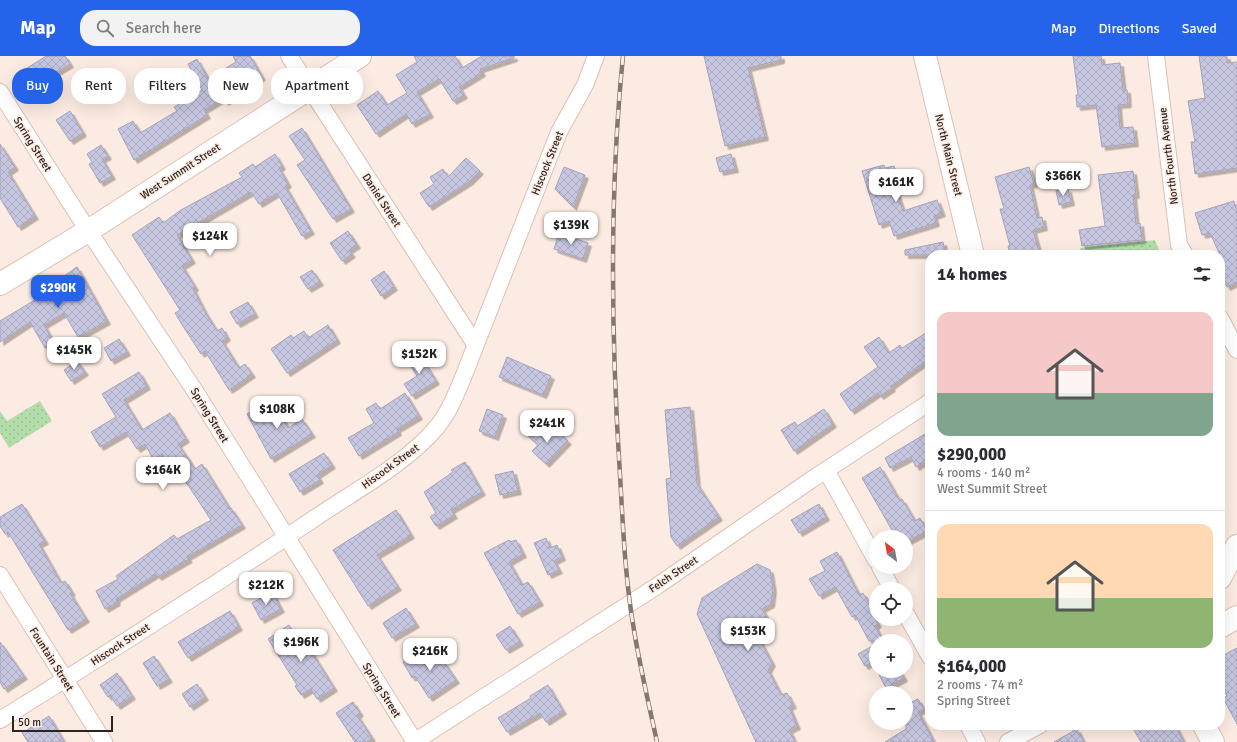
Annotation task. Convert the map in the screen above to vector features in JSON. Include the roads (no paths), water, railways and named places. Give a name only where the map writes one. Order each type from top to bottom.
[{"type":"street","name":"Daniel Street","points":[[290,56],[297,68]]},
{"type":"street","name":"West Summit Street","points":[[341,68],[360,56]]},
{"type":"street","name":"Hiscock Street","points":[[0,720],[286,537],[396,464],[437,428],[449,409],[559,132],[585,85],[596,56]]},
{"type":"street","name":"North Main Street","points":[[925,56],[972,250]]},
{"type":"street","name":"North Fourth Avenue","points":[[1156,56],[1179,245],[1182,250]]},
{"type":"street","name":"Spring Street","points":[[0,92],[88,231],[195,391],[414,742]]},
{"type":"street","name":"West Summit Street","points":[[0,284],[88,231],[284,104]]},
{"type":"street","name":"Daniel Street","points":[[319,104],[475,344]]},
{"type":"street","points":[[1225,327],[1237,350]]},
{"type":"street","name":"Felch Street","points":[[414,742],[657,586],[826,470],[925,405]]},
{"type":"street","points":[[826,470],[869,547]]},
{"type":"street","points":[[1225,569],[1237,546]]},
{"type":"street","name":"Fountain Street","points":[[0,576],[104,742]]},
{"type":"street","points":[[1225,624],[1237,618]]},
{"type":"street","points":[[913,626],[925,648]]},
{"type":"street","points":[[971,730],[977,742]]},
{"type":"street","points":[[1008,742],[1031,730]]},
{"type":"street","points":[[1207,730],[1213,742]]},
{"type":"railway","points":[[623,56],[615,161],[613,266],[613,318],[617,423],[628,591],[639,658],[657,742]]}]
